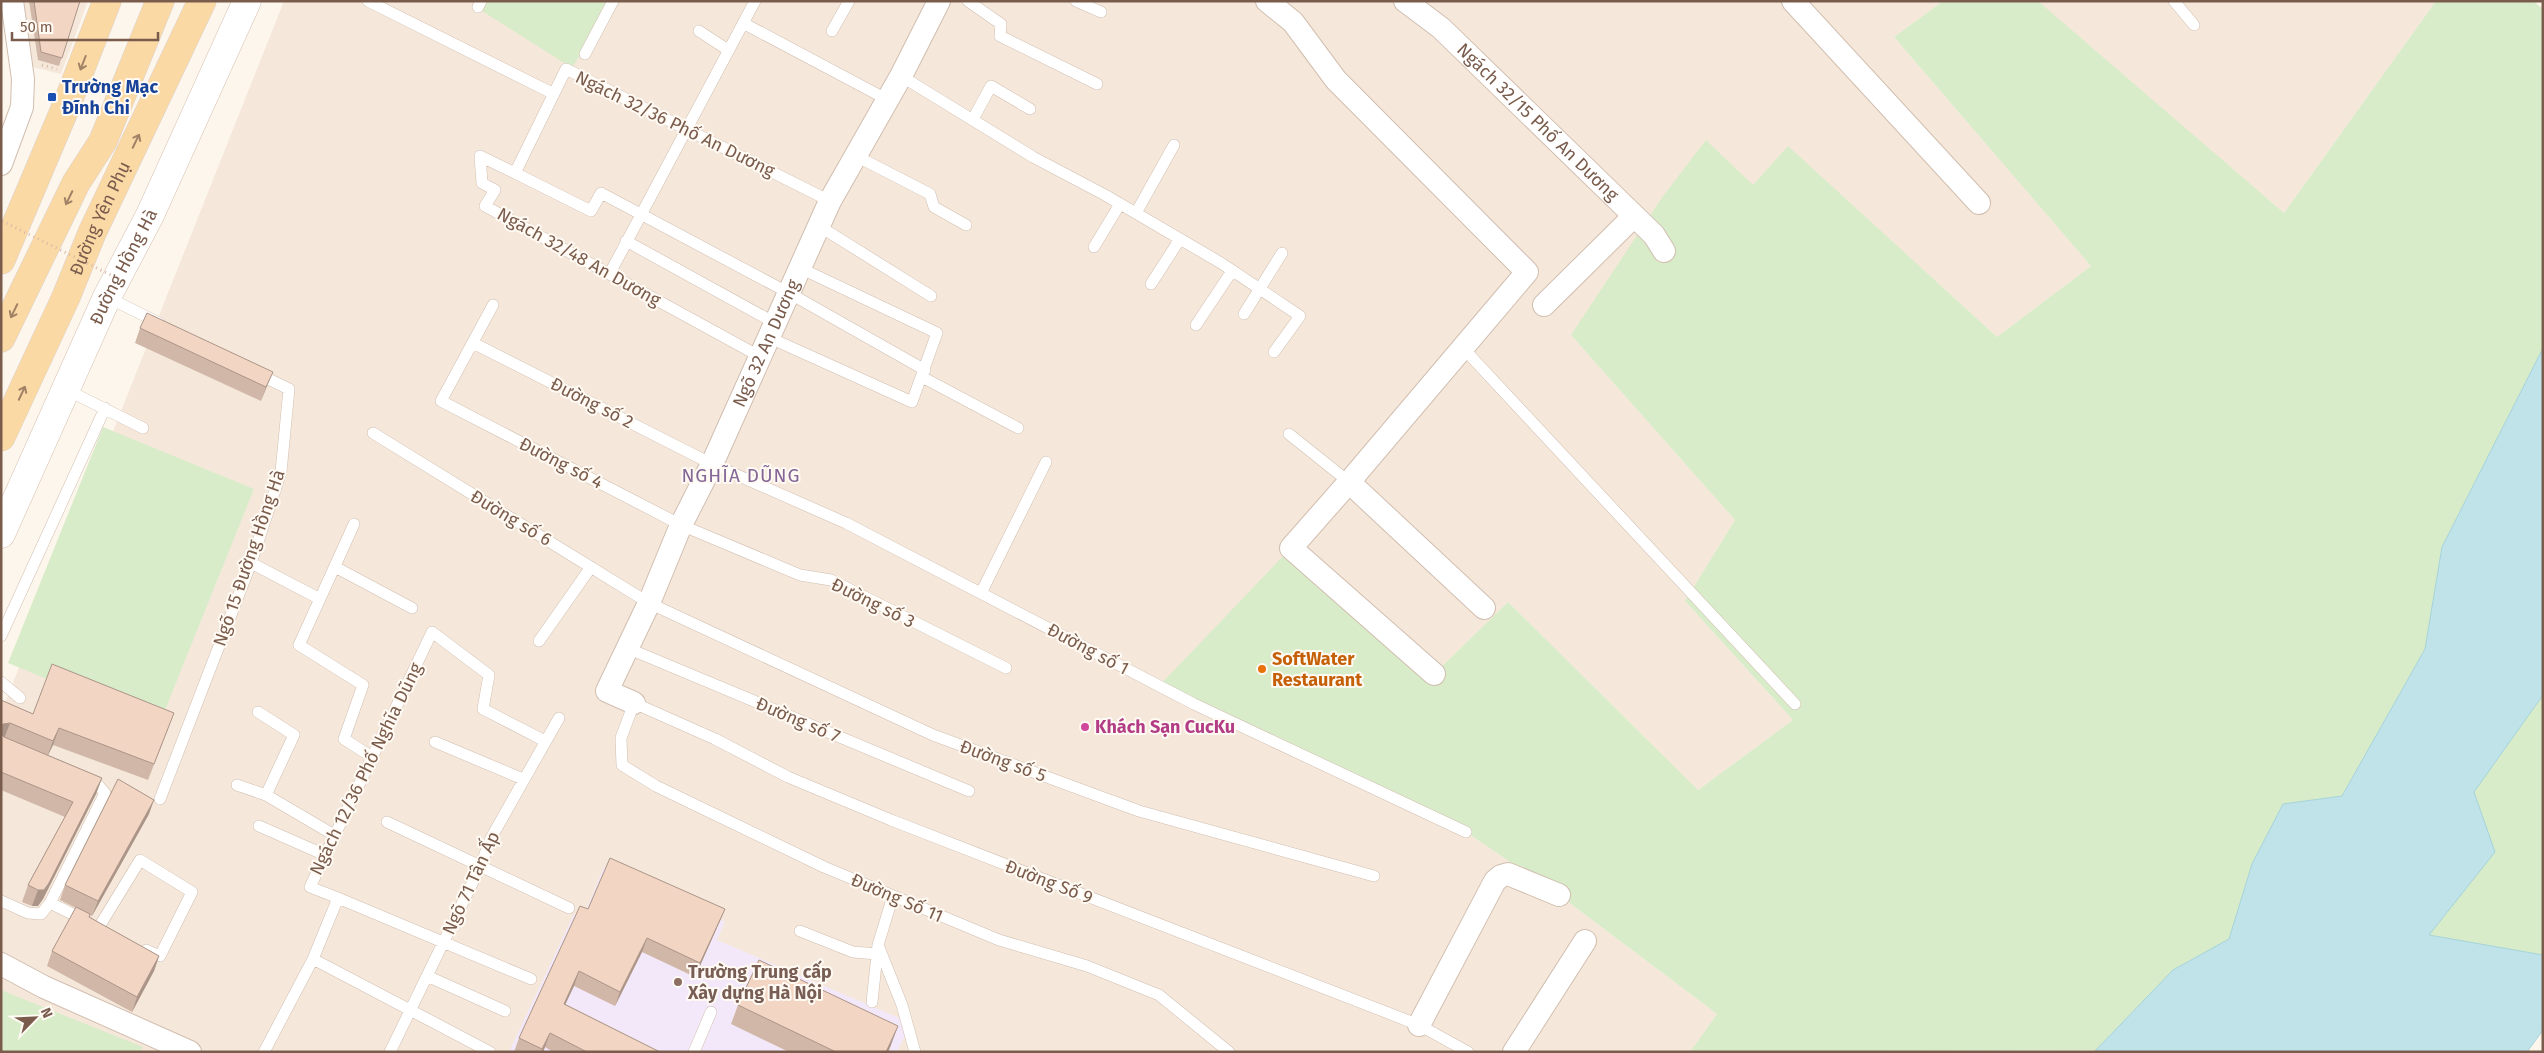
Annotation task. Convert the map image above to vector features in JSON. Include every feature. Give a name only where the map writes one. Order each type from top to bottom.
[{"type":"main road","points":[[1,260],[108,1]]},
{"type":"main road","name":"Đường Yên Phụ","points":[[1,338],[76,183],[103,141],[160,1]]},
{"type":"main road","name":"Đường Yên Phụ","points":[[1,437],[66,297],[92,233],[202,1]]},
{"type":"main road","points":[[92,233],[103,141]]},
{"type":"street","name":"Đường Hồng Hà","points":[[1,534],[67,390],[117,290],[247,1]]},
{"type":"street","name":"Ngõ 32 An Dương","points":[[634,703],[607,691],[649,603],[681,525],[712,464],[830,201],[888,100],[939,1]]},
{"type":"street","points":[[1266,1],[1292,22],[1336,80],[1527,272],[1291,548],[1434,674]]},
{"type":"street","points":[[1792,1],[1980,203]]},
{"type":"street","name":"Ngách 32/15 Phố An Dương","points":[[1407,2],[1441,28],[1654,235],[1664,251]]},
{"type":"street","points":[[1,164],[22,106],[23,79],[9,11]]},
{"type":"street","points":[[1544,305],[1634,216]]},
{"type":"street","points":[[1349,482],[1484,608]]},
{"type":"street","points":[[1419,1026],[1495,881],[1501,876],[1508,874],[1559,895]]},
{"type":"street","points":[[1514,1052],[1585,941]]},
{"type":"street","points":[[1,964],[44,987],[190,1052]]},
{"type":"lane","points":[[368,1],[554,94]]},
{"type":"lane","points":[[585,54],[613,1]]},
{"type":"lane","points":[[610,273],[685,129],[755,1]]},
{"type":"lane","points":[[832,30],[849,1]]},
{"type":"lane","points":[[968,1],[1001,24],[1000,36],[1097,84]]},
{"type":"lane","points":[[1076,1],[1101,12]]},
{"type":"lane","points":[[2174,1],[2194,25]]},
{"type":"lane","points":[[743,23],[888,100]]},
{"type":"lane","points":[[699,32],[728,50]]},
{"type":"lane","name":"Ngách 32/36 Phố An Dương","points":[[515,173],[566,69],[830,201]]},
{"type":"lane","points":[[901,76],[1032,157],[1120,204],[1180,239],[1300,316],[1274,352]]},
{"type":"lane","points":[[973,119],[991,86],[1030,109]]},
{"type":"lane","points":[[1136,213],[1174,144]]},
{"type":"lane","name":"Ngách 32/48 An Dương","points":[[515,173],[480,156],[482,183],[495,190],[485,206],[610,273],[767,339]]},
{"type":"lane","points":[[856,156],[930,194],[934,207],[966,225]]},
{"type":"lane","points":[[515,173],[591,211],[601,193],[789,293],[1018,428]]},
{"type":"lane","points":[[1094,247],[1120,204]]},
{"type":"lane","points":[[819,226],[931,296]]},
{"type":"lane","points":[[1151,284],[1180,239]]},
{"type":"lane","points":[[626,241],[767,339],[912,402],[924,374],[937,334],[800,268]]},
{"type":"lane","points":[[1244,314],[1282,253]]},
{"type":"lane","points":[[1196,325],[1232,271]]},
{"type":"lane","points":[[117,290],[168,328]]},
{"type":"lane","points":[[473,343],[493,305]]},
{"type":"lane","name":"Đường số 4","points":[[473,343],[441,401],[681,525]]},
{"type":"lane","name":"Đường số 2","points":[[473,343],[712,464]]},
{"type":"lane","points":[[1463,348],[1795,704]]},
{"type":"lane","name":"Ngõ 15 Đường Hồng Hà","points":[[160,799],[251,563],[281,472],[288,389],[245,367]]},
{"type":"lane","points":[[67,390],[143,428]]},
{"type":"lane","points":[[1,636],[105,408]]},
{"type":"lane","name":"Đường số 6","points":[[373,434],[649,603]]},
{"type":"lane","points":[[1289,434],[1349,482]]},
{"type":"lane","points":[[981,592],[1046,462]]},
{"type":"lane","name":"Đường số 1","points":[[712,464],[846,523],[1194,704],[1466,832]]},
{"type":"lane","points":[[354,524],[299,645],[364,685],[344,739],[372,757]]},
{"type":"lane","name":"Đường số 3","points":[[681,525],[800,575],[831,580],[1006,668]]},
{"type":"lane","points":[[251,563],[320,599]]},
{"type":"lane","points":[[335,567],[412,608]]},
{"type":"lane","points":[[539,641],[591,567]]},
{"type":"lane","name":"Đường số 5","points":[[649,603],[933,735],[1139,811],[1374,876]]},
{"type":"lane","name":"Ngách 12/36 Phố Nghĩa Dũng","points":[[264,1052],[314,959],[338,898],[310,886],[432,632],[489,675],[483,709],[545,742]]},
{"type":"lane","name":"Đường số 7","points":[[627,648],[969,791]]},
{"type":"lane","points":[[1,682],[20,698]]},
{"type":"lane","name":"Đường Số 11","points":[[634,703],[621,738],[622,765],[656,786],[824,867],[999,940],[1088,966],[1159,995],[1229,1052]]},
{"type":"lane","name":"Đường Số 9","points":[[634,703],[715,740],[788,777],[891,820],[1419,1026],[1468,1052]]},
{"type":"lane","points":[[258,712],[294,734],[266,795]]},
{"type":"lane","name":"Ngõ 71 Tân Ấp","points":[[390,1052],[482,865],[491,838],[523,778],[559,718]]},
{"type":"lane","points":[[435,742],[523,778]]},
{"type":"lane","points":[[1,901],[28,913],[41,914],[50,903],[105,793],[99,786],[72,775]]},
{"type":"lane","points":[[237,785],[266,795],[334,835]]},
{"type":"lane","points":[[387,822],[570,908]]},
{"type":"lane","points":[[259,826],[324,855]]},
{"type":"lane","points":[[50,903],[103,929],[140,860],[191,890],[160,956],[133,944]]},
{"type":"lane","points":[[872,1002],[878,949],[894,896]]},
{"type":"lane","points":[[338,898],[531,979]]},
{"type":"lane","points":[[800,931],[853,952],[878,949]]},
{"type":"lane","points":[[878,949],[902,1005],[915,1052]]},
{"type":"lane","points":[[314,959],[490,1052]]},
{"type":"lane","points":[[427,976],[506,1011]]},
{"type":"lane","points":[[694,1052],[711,1012]]},
{"type":"path","points":[[35,63],[60,70]]},
{"type":"path","points":[[2,222],[117,290]]},
{"type":"shaded area","points":[[22,1],[88,1],[61,74],[32,67]]},
{"type":"shaded area","points":[[284,1],[1943,1],[1894,37],[2091,266],[1997,337],[1788,147],[1753,186],[1571,335],[1735,520],[1685,601],[1793,720],[1698,790],[1508,602],[1434,674],[1466,832],[1559,895],[1717,1014],[1690,1052],[1,1052],[1,713]]},
{"type":"shaded area","points":[[2036,1],[2436,1],[2284,213]]},
{"type":"shaded area","name":"Trường Trung cấp Xây dựng Hà Nội","points":[[604,867],[725,922],[717,940],[911,1023],[897,1052],[509,1052],[574,914],[583,918]]},
{"type":"green space","points":[[488,1],[613,1],[572,68],[482,11]]},
{"type":"green space","points":[[1943,1],[2038,1],[2284,213],[2436,1],[2533,1],[2543,9],[2543,348],[2442,547],[2425,649],[2342,796],[2283,804],[2252,864],[2229,939],[2173,970],[2096,1050],[1690,1052],[1717,1014],[1559,895],[1466,832],[1159,686],[1286,553],[1434,674],[1508,602],[1698,790],[1793,720],[1685,601],[1735,520],[1571,335],[1663,196],[1706,140],[1753,185],[1788,146],[1997,337],[2091,266],[1894,37]]},
{"type":"green space","points":[[103,427],[254,489],[159,725],[8,663]]},
{"type":"green space","points":[[2543,695],[2543,955],[2429,935],[2494,852],[2474,792]]},
{"type":"green space","points":[[1,990],[143,1047],[141,1052],[1,1052]]},
{"type":"water","points":[[2543,348],[2543,695],[2474,792],[2495,852],[2429,935],[2543,955],[2543,1030],[2527,1052],[2094,1052],[2173,970],[2229,939],[2252,864],[2283,804],[2342,796],[2425,649],[2442,547]]},
{"type":"building","points":[[34,1],[80,1],[62,58],[41,52]]},
{"type":"building","points":[[147,313],[273,372],[266,387],[140,328]]},
{"type":"building","points":[[52,664],[174,713],[154,764],[59,728],[53,741],[10,723],[1,726],[1,700],[33,714]]},
{"type":"building","points":[[1,734],[4,737],[102,778],[44,890],[38,890],[28,885],[73,802],[1,772]]},
{"type":"building","points":[[118,779],[154,800],[98,901],[65,885]]},
{"type":"building","points":[[610,858],[725,909],[700,963],[647,938],[620,992],[579,971],[564,1004],[660,1052],[587,1052],[550,1033],[542,1049],[519,1038],[580,906],[588,909]]},
{"type":"building","points":[[76,907],[90,914],[89,917],[159,956],[137,997],[52,951]]},
{"type":"building","points":[[759,960],[898,1026],[886,1052],[836,1052],[738,1005]]},
{"type":"place","name":"Trường Mạc Đĩnh Chi","points":[[52,97]]},
{"type":"place","name":"SoftWater Restaurant","points":[[1262,669]]},
{"type":"place","name":"Khách Sạn CucKu","points":[[1085,727]]},
{"type":"place","name":"Trường Trung cấp Xây dựng Hà Nội","points":[[678,982]]},
{"type":"district","name":"NGHĨA DŨNG","points":[[741,475]]}]
